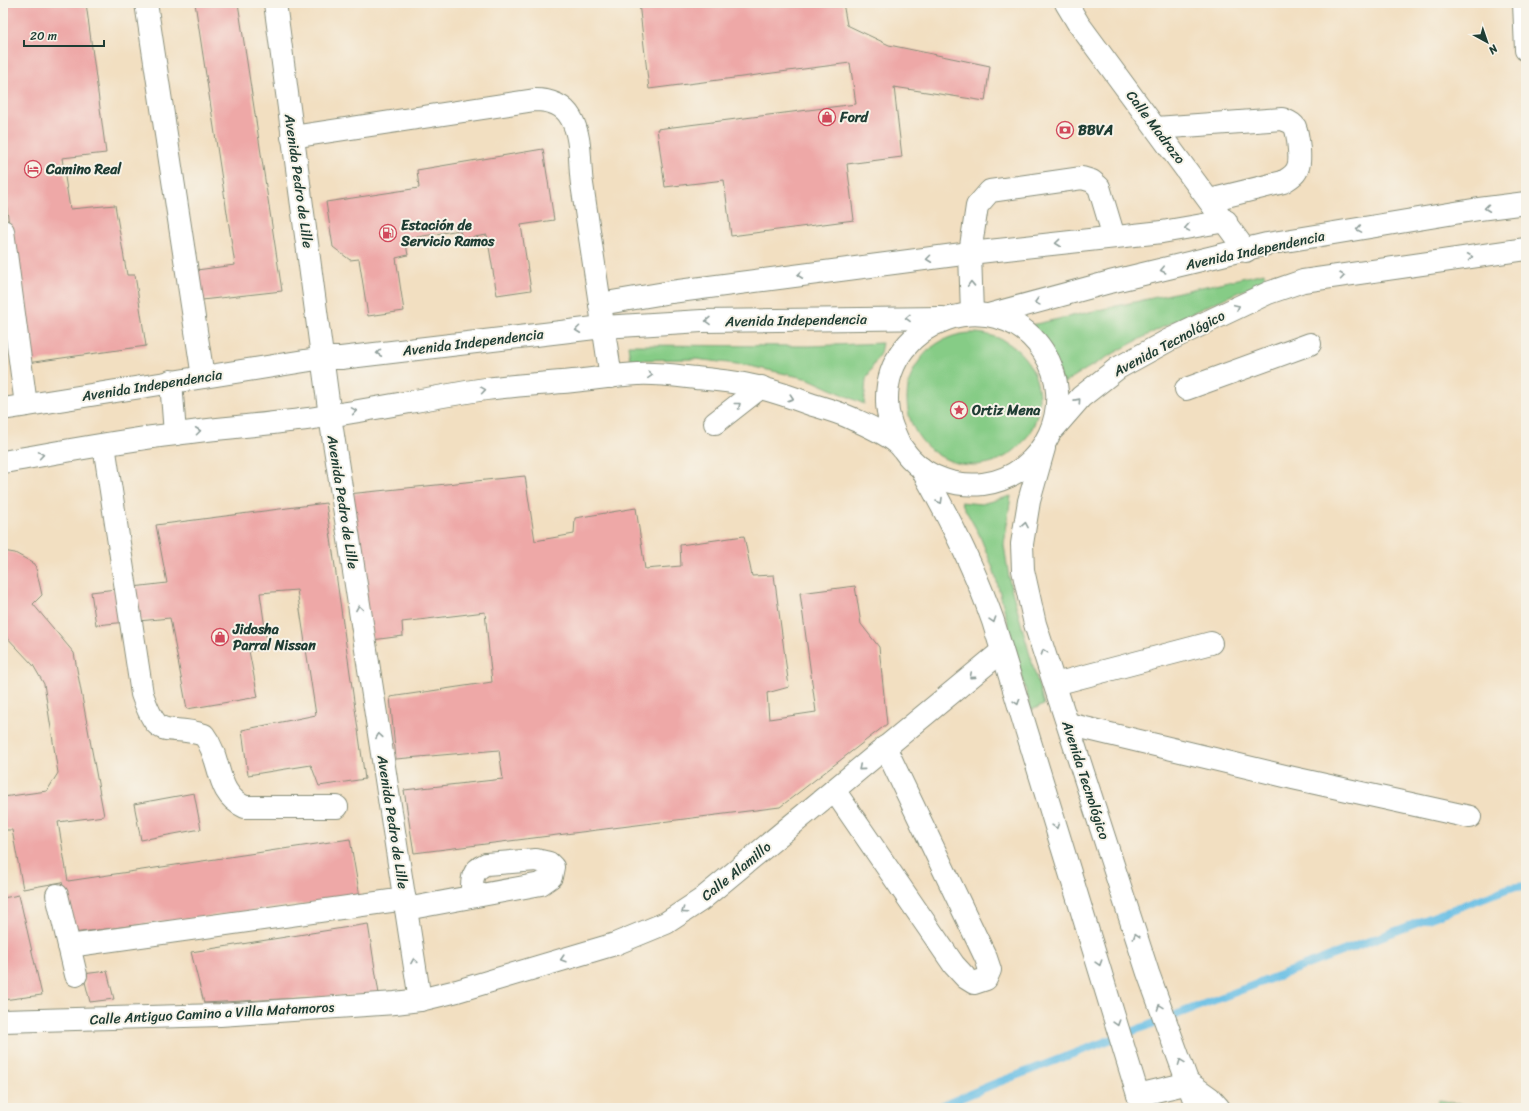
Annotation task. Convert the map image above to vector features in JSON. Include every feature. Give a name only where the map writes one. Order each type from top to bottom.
[{"type":"main road","points":[[146,3],[203,377]]},
{"type":"main road","name":"Avenida Pedro de Lille","points":[[275,3],[330,416],[420,1000]]},
{"type":"main road","name":"Calle Madrazo","points":[[1066,3],[1078,23],[1226,221],[1246,251]]},
{"type":"main road","points":[[1524,3],[1526,50]]},
{"type":"main road","points":[[292,137],[535,100],[547,100],[561,107],[571,118],[576,131],[611,377]]},
{"type":"main road","points":[[1156,128],[1282,119],[1289,121],[1295,127],[1299,148],[1299,166],[1293,176],[1283,182],[1210,200]]},
{"type":"main road","points":[[920,468],[952,482],[970,485],[987,483],[1004,478],[1020,470],[1033,459],[1048,438],[1058,409],[1058,388],[1049,361],[1042,349],[1027,333],[1009,322],[980,314],[970,253],[977,206],[990,191],[1082,178],[1092,181],[1099,187],[1114,237]]},
{"type":"main road","name":"Avenida Independencia","points":[[3,408],[323,358],[341,358],[603,327],[702,321],[947,318],[980,314],[1246,251],[1267,244],[1479,209],[1526,203]]},
{"type":"main road","points":[[600,304],[671,292],[970,253],[1162,232],[1226,221]]},
{"type":"main road","points":[[3,231],[26,405]]},
{"type":"main road","name":"Avenida Tecnológico","points":[[1197,1108],[1148,973],[1035,624],[1023,570],[1022,544],[1029,501],[1048,438],[1081,397],[1118,368],[1169,340],[1268,292],[1303,282],[1526,249]]},
{"type":"main road","points":[[947,318],[927,328],[910,342],[897,359],[890,380],[887,401],[890,423],[899,443],[908,456],[920,468],[950,519],[979,582],[993,621],[1140,1102],[1189,1083],[1210,1098],[1218,1108]]},
{"type":"main road","points":[[1186,389],[1310,344]]},
{"type":"main road","points":[[3,462],[175,434],[330,416],[487,389],[639,374],[675,376],[761,387],[847,416],[899,443]]},
{"type":"main road","points":[[171,381],[175,434]]},
{"type":"main road","points":[[715,423],[761,387]]},
{"type":"main road","points":[[104,445],[142,694],[154,723],[163,730],[204,735],[214,751],[226,792],[230,799],[238,804],[245,807],[337,807]]},
{"type":"main road","points":[[1055,684],[1211,643]]},
{"type":"main road","name":"Calle Alamillo","points":[[420,1000],[457,991],[615,944],[666,923],[701,900],[1002,651]]},
{"type":"main road","points":[[1068,724],[1293,778],[1470,817]]},
{"type":"main road","points":[[834,790],[954,965],[966,978],[974,983],[986,979],[990,970],[986,958],[885,747]]},
{"type":"main road","points":[[57,895],[76,974]]},
{"type":"main road","points":[[69,946],[472,896]]},
{"type":"main road","name":"Calle Antiguo Camino a Villa Matamoros","points":[[3,1021],[220,1015],[420,1000]]},
{"type":"green space","points":[[1264,273],[1266,281],[1185,316],[1159,329],[1057,387],[1027,326]]},
{"type":"green space","points":[[973,333],[998,338],[1015,348],[1024,357],[1034,374],[1039,399],[1034,424],[1024,441],[1015,450],[998,460],[973,465],[948,460],[931,450],[922,441],[912,424],[907,399],[912,374],[922,357],[931,348],[948,338]]},
{"type":"green space","points":[[882,343],[880,353],[866,379],[864,404],[809,379],[745,365],[695,359],[630,360],[628,345],[809,346]]},
{"type":"green space","points":[[1011,496],[1004,545],[1010,584],[1044,705],[1031,710],[994,571],[979,534],[961,502],[981,504]]},
{"type":"green space","points":[[1439,1100],[1482,1108],[1437,1108]]},
{"type":"building","name":"Camino Real","points":[[86,3],[106,153],[62,158],[70,209],[115,205],[127,275],[135,275],[146,346],[27,363],[3,179],[3,4]]},
{"type":"building","points":[[195,3],[238,3],[282,291],[193,301],[189,271],[235,265]]},
{"type":"building","name":"Ford","points":[[639,3],[843,3],[847,25],[889,45],[990,66],[985,101],[894,87],[902,157],[847,164],[854,220],[731,236],[724,180],[665,187],[657,129],[856,104],[850,63],[649,89]]},
{"type":"building","name":"Estación de Servicio Ramos","points":[[543,149],[554,220],[521,225],[531,290],[497,295],[487,235],[462,239],[460,230],[405,239],[408,255],[396,258],[404,311],[368,316],[359,259],[350,260],[333,247],[326,202],[419,188],[417,170]]},
{"type":"building","points":[[525,476],[535,541],[574,534],[575,518],[636,508],[645,569],[681,566],[680,545],[744,536],[752,576],[774,575],[789,687],[767,693],[769,719],[816,712],[800,593],[855,586],[861,624],[879,647],[887,724],[780,807],[414,853],[404,790],[503,779],[499,750],[396,759],[390,697],[492,682],[485,612],[402,622],[403,636],[372,640],[348,494]]},
{"type":"building","name":"Jidosha Parral Nissan","points":[[326,503],[365,779],[319,786],[311,765],[248,775],[242,730],[316,715],[297,590],[260,593],[268,649],[249,651],[258,697],[187,709],[170,618],[96,625],[91,592],[167,583],[156,525]]},
{"type":"building","points":[[3,551],[15,553],[35,564],[42,595],[33,604],[74,653],[104,816],[58,822],[68,881],[350,839],[360,897],[73,933],[62,882],[23,889],[12,830],[3,830],[3,797],[47,791],[58,773],[44,684],[33,665],[3,633]]},
{"type":"building","points":[[194,793],[201,829],[141,840],[134,804]]},
{"type":"building","points":[[19,895],[42,995],[3,1000],[3,898]]},
{"type":"building","points":[[368,924],[379,994],[204,1003],[191,952]]},
{"type":"building","points":[[107,971],[114,999],[90,1002],[83,974]]},
{"type":"waterway","points":[[937,1108],[994,1084],[1509,888],[1526,886]]},
{"type":"place","name":"Ford","points":[[827,117]]},
{"type":"place","name":"BBVA","points":[[1065,130]]},
{"type":"place","name":"Camino Real","points":[[33,169]]},
{"type":"place","name":"Estación de Servicio Ramos","points":[[388,233]]},
{"type":"place","name":"Ortiz Mena","points":[[959,410]]},
{"type":"place","name":"Jidosha Parral Nissan","points":[[220,637]]}]
